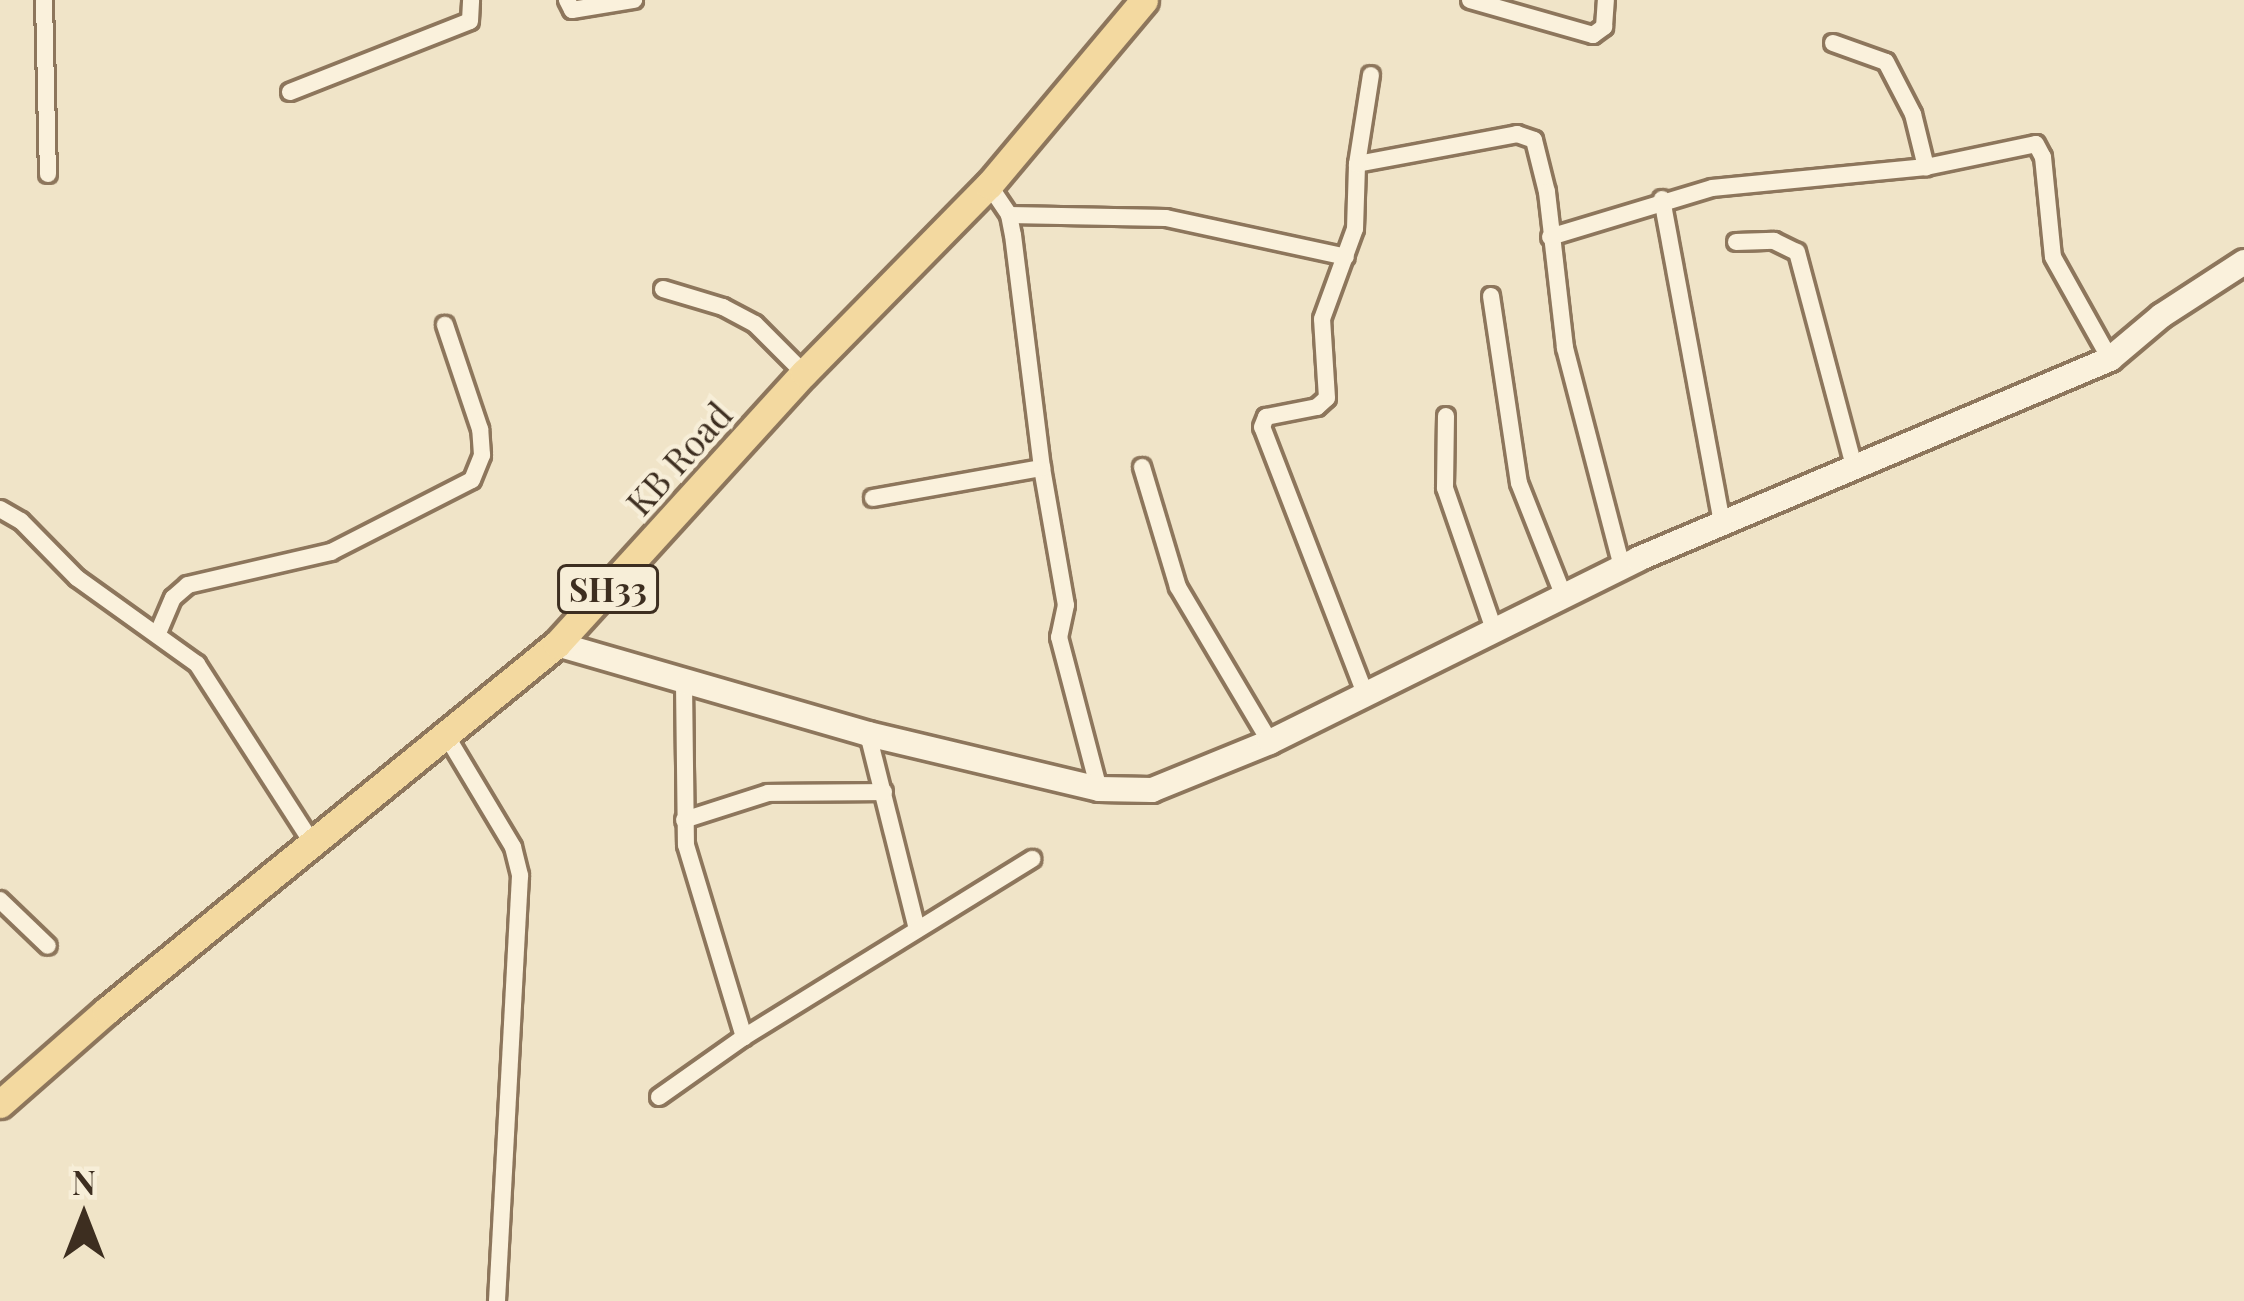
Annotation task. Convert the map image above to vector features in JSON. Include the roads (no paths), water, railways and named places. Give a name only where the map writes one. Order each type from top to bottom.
[{"type":"main road","name":"KB Road","points":[[0,1104],[155,970],[557,644],[804,373],[989,185],[1144,0]]},
{"type":"main road","points":[[557,644],[868,734],[1099,789],[1171,786],[1366,696],[1622,567],[2110,359],[2161,316],[2244,262]]},
{"type":"street","points":[[44,0],[48,174]]},
{"type":"street","points":[[290,92],[470,21],[471,0]]},
{"type":"street","points":[[567,0],[572,10],[634,0]]},
{"type":"street","points":[[1470,0],[1593,35],[1604,27],[1606,0]]},
{"type":"street","points":[[1833,43],[1886,62],[1913,114],[1926,167]]},
{"type":"street","points":[[1366,696],[1262,427],[1266,417],[1317,407],[1327,398],[1322,319],[1355,229],[1357,164],[1371,75]]},
{"type":"street","points":[[1357,164],[1530,136],[1537,145],[1565,349],[1622,567]]},
{"type":"street","points":[[1550,237],[1661,199],[1730,186],[1926,167],[2024,144],[2040,148],[2053,257],[2110,359]]},
{"type":"street","points":[[989,185],[1009,215],[1042,468],[1066,605],[1059,637],[1099,789]]},
{"type":"street","points":[[1661,199],[1722,523]]},
{"type":"street","points":[[1009,215],[1166,218],[1346,257]]},
{"type":"street","points":[[1736,242],[1774,241],[1797,252],[1854,466]]},
{"type":"street","points":[[663,289],[723,307],[755,324],[804,373]]},
{"type":"street","points":[[1491,296],[1520,483],[1565,599]]},
{"type":"street","points":[[158,633],[173,598],[188,585],[332,552],[472,480],[482,455],[481,429],[445,325]]},
{"type":"street","points":[[1446,416],[1445,488],[1495,632]]},
{"type":"street","points":[[1142,467],[1172,573],[1270,742]]},
{"type":"street","points":[[872,497],[1042,468]]},
{"type":"street","points":[[0,508],[21,521],[77,578],[187,653],[314,844]]},
{"type":"street","points":[[684,684],[684,820],[692,874],[744,1036]]},
{"type":"street","points":[[868,734],[917,929]]},
{"type":"street","points":[[446,735],[512,847],[520,876],[497,1301]]},
{"type":"street","points":[[684,820],[768,793],[884,792]]},
{"type":"street","points":[[659,1097],[744,1036],[1032,859]]},
{"type":"street","points":[[0,900],[48,946]]}]
